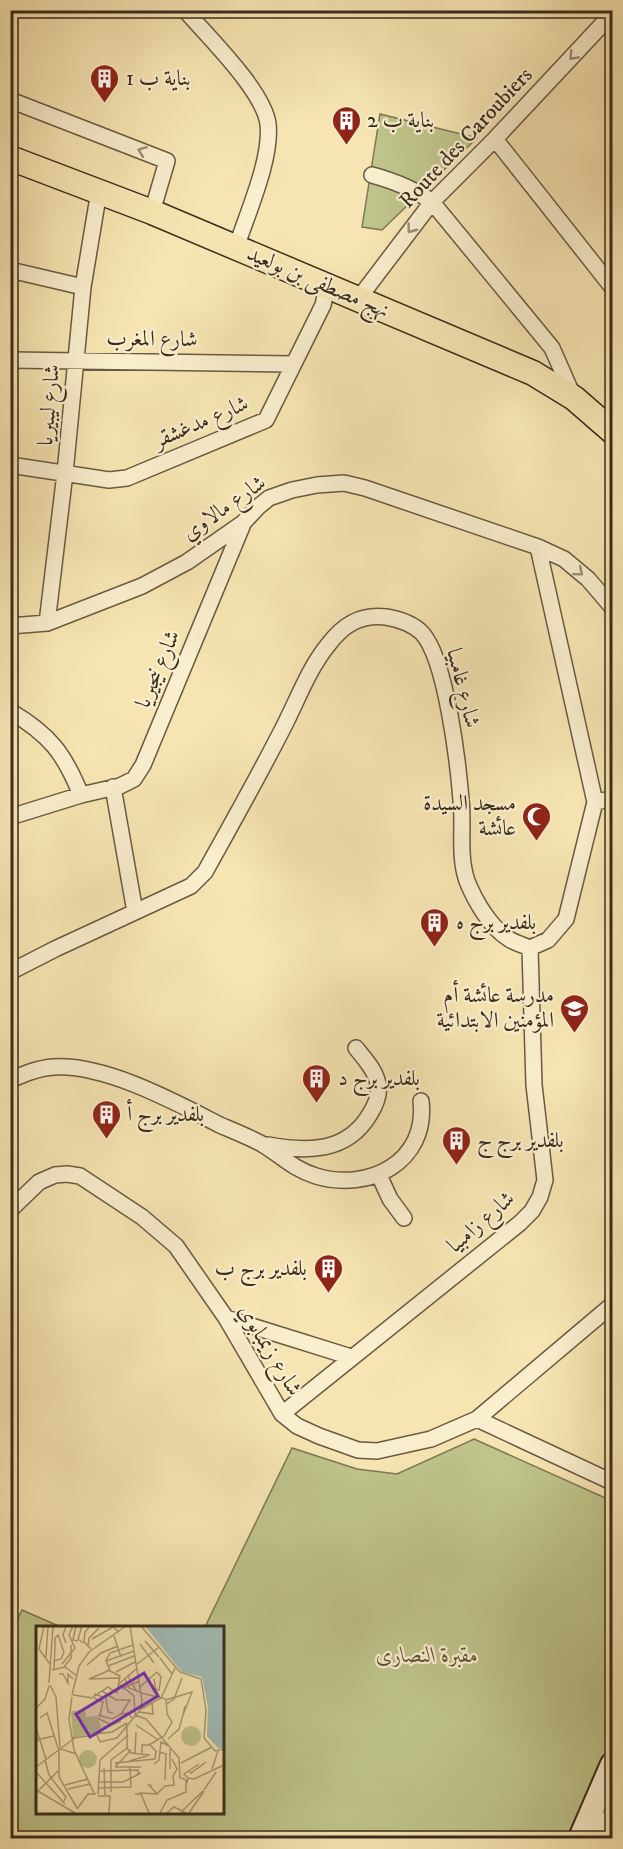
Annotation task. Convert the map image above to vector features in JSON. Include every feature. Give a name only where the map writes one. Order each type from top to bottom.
[{"type":"main road","name":"نهج مصطفى بن بولعيد","points":[[10,158],[152,212],[533,373],[574,398],[612,431]]},
{"type":"main road","points":[[580,1839],[612,1764]]},
{"type":"main road","points":[[604,1839],[612,1820]]},
{"type":"street","points":[[185,10],[251,86],[268,122],[268,144],[262,168],[236,248]]},
{"type":"street","name":"Route des Caroubiers","points":[[359,298],[432,202],[495,139],[612,14]]},
{"type":"street","points":[[10,100],[167,161],[152,212]]},
{"type":"street","points":[[495,139],[612,287]]},
{"type":"street","points":[[372,175],[418,191],[432,202],[552,348],[574,398]]},
{"type":"street","name":"شارع ليبيريا","points":[[47,623],[65,473],[83,287],[99,191]]},
{"type":"street","points":[[10,270],[83,287]]},
{"type":"street","name":"شارع مدغشقر","points":[[10,465],[110,480],[127,478],[266,420],[323,305],[327,286]]},
{"type":"street","name":"شارع المغرب","points":[[10,360],[293,364]]},
{"type":"street","name":"شارع مالاوي","points":[[10,626],[47,623],[142,586],[187,562],[243,524],[269,498],[292,490],[345,483],[538,547],[564,559],[588,579],[612,607]]},
{"type":"street","name":"شارع نيجيريا","points":[[81,795],[113,788],[134,779],[143,765],[243,524]]},
{"type":"street","points":[[530,948],[548,940],[566,919],[595,802],[538,547]]},
{"type":"street","name":"شارع غامبيا","points":[[10,972],[191,886],[205,872],[282,731],[306,678],[344,626],[368,616],[402,620],[421,632],[430,644],[438,661],[451,727],[462,801],[462,848],[466,879],[492,925],[508,939],[530,948]]},
{"type":"street","points":[[10,711],[35,726],[53,744],[71,769],[81,795],[10,817]]},
{"type":"street","points":[[113,788],[135,912]]},
{"type":"street","points":[[595,802],[612,799]]},
{"type":"street","name":"شارع زامبيا","points":[[282,1414],[520,1223],[532,1211],[540,1197],[545,1172],[534,1085],[530,948]]},
{"type":"street","points":[[262,1144],[309,1150],[333,1146],[348,1138],[365,1123],[376,1104],[378,1084],[369,1065],[356,1048]]},
{"type":"street","points":[[10,1080],[38,1069],[54,1067],[94,1071],[137,1086],[262,1144],[297,1170],[342,1181],[353,1181],[378,1175],[396,1165],[409,1150],[419,1129],[423,1114],[421,1101]]},
{"type":"street","name":"شارع زيمبابوي","points":[[10,1210],[39,1182],[55,1175],[67,1174],[80,1176],[142,1217],[176,1246],[226,1318],[282,1414],[297,1426],[358,1450],[395,1448],[431,1438],[477,1419],[612,1305]]},
{"type":"street","points":[[378,1175],[390,1199],[404,1218]]},
{"type":"street","points":[[226,1318],[351,1357]]},
{"type":"street","points":[[477,1419],[612,1478]]},
{"type":"green space","points":[[380,114],[477,138],[382,230],[362,227]]},
{"type":"green space","name":"مقبرة النصارى","points":[[474,1439],[612,1501],[612,1747],[571,1838],[11,1838],[10,1635],[22,1610],[59,1626],[36,1626],[36,1813],[224,1813],[224,1626],[205,1626],[292,1448],[357,1469],[397,1474]]},
{"type":"place","name":"بناية ب 1","points":[[105,104]]},
{"type":"place","name":"بناية ب 2","points":[[346,146]]},
{"type":"place","name":"مسجد السيدة عائشة","points":[[537,842]]},
{"type":"place","name":"بلفدير برج ه","points":[[435,948]]},
{"type":"place","name":"مدرسة عائشة أم المؤمنين الابتدائية","points":[[575,1034]]},
{"type":"place","name":"بلفدير برج د","points":[[317,1104]]},
{"type":"place","name":"بلفدير برج أ","points":[[106,1140]]},
{"type":"place","name":"بلفدير برج ج","points":[[456,1166]]},
{"type":"place","name":"بلفدير برج ب","points":[[328,1294]]}]
